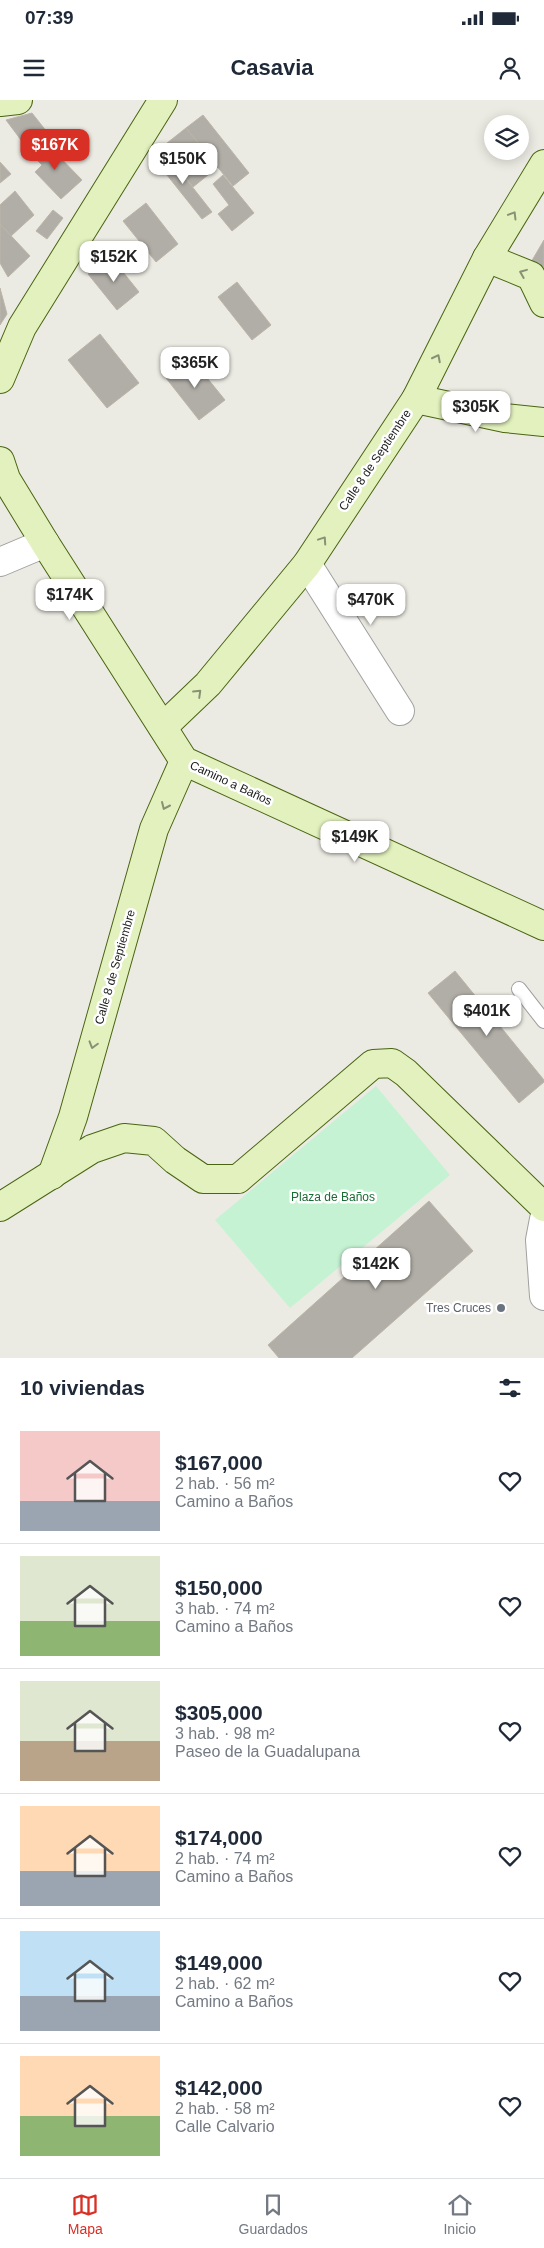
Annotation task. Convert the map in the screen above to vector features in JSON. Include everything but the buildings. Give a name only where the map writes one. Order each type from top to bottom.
[{"type":"street","points":[[0,102],[18,100]]},
{"type":"street","points":[[0,379],[22,327],[163,100]]},
{"type":"street","name":"Calle 8 de Septiembre","points":[[163,727],[208,684],[307,564],[416,399],[487,258],[544,164]]},
{"type":"street","points":[[487,258],[531,276],[544,303]]},
{"type":"street","points":[[416,399],[505,418],[544,422]]},
{"type":"street","name":"Camino a Baños","points":[[0,461],[6,479],[45,543],[184,761],[544,926]]},
{"type":"street","points":[[0,562],[45,543]]},
{"type":"street","points":[[307,564],[400,711]]},
{"type":"street","name":"Calle 8 de Septiembre","points":[[52,1175],[72,1118],[154,829],[184,761]]},
{"type":"street","points":[[0,1207],[92,1148],[124,1138],[154,1141],[175,1160],[203,1179],[238,1178],[373,1064],[392,1063],[406,1073],[544,1207]]},
{"type":"street","points":[[544,1219],[540,1240],[544,1296]]},
{"type":"lane","points":[[520,989],[544,1021]]},
{"type":"green space","name":"Plaza de Baños","points":[[376,1086],[450,1175],[290,1308],[215,1220]]},
{"type":"place","name":"Tres Cruces","points":[[501,1308]]}]
